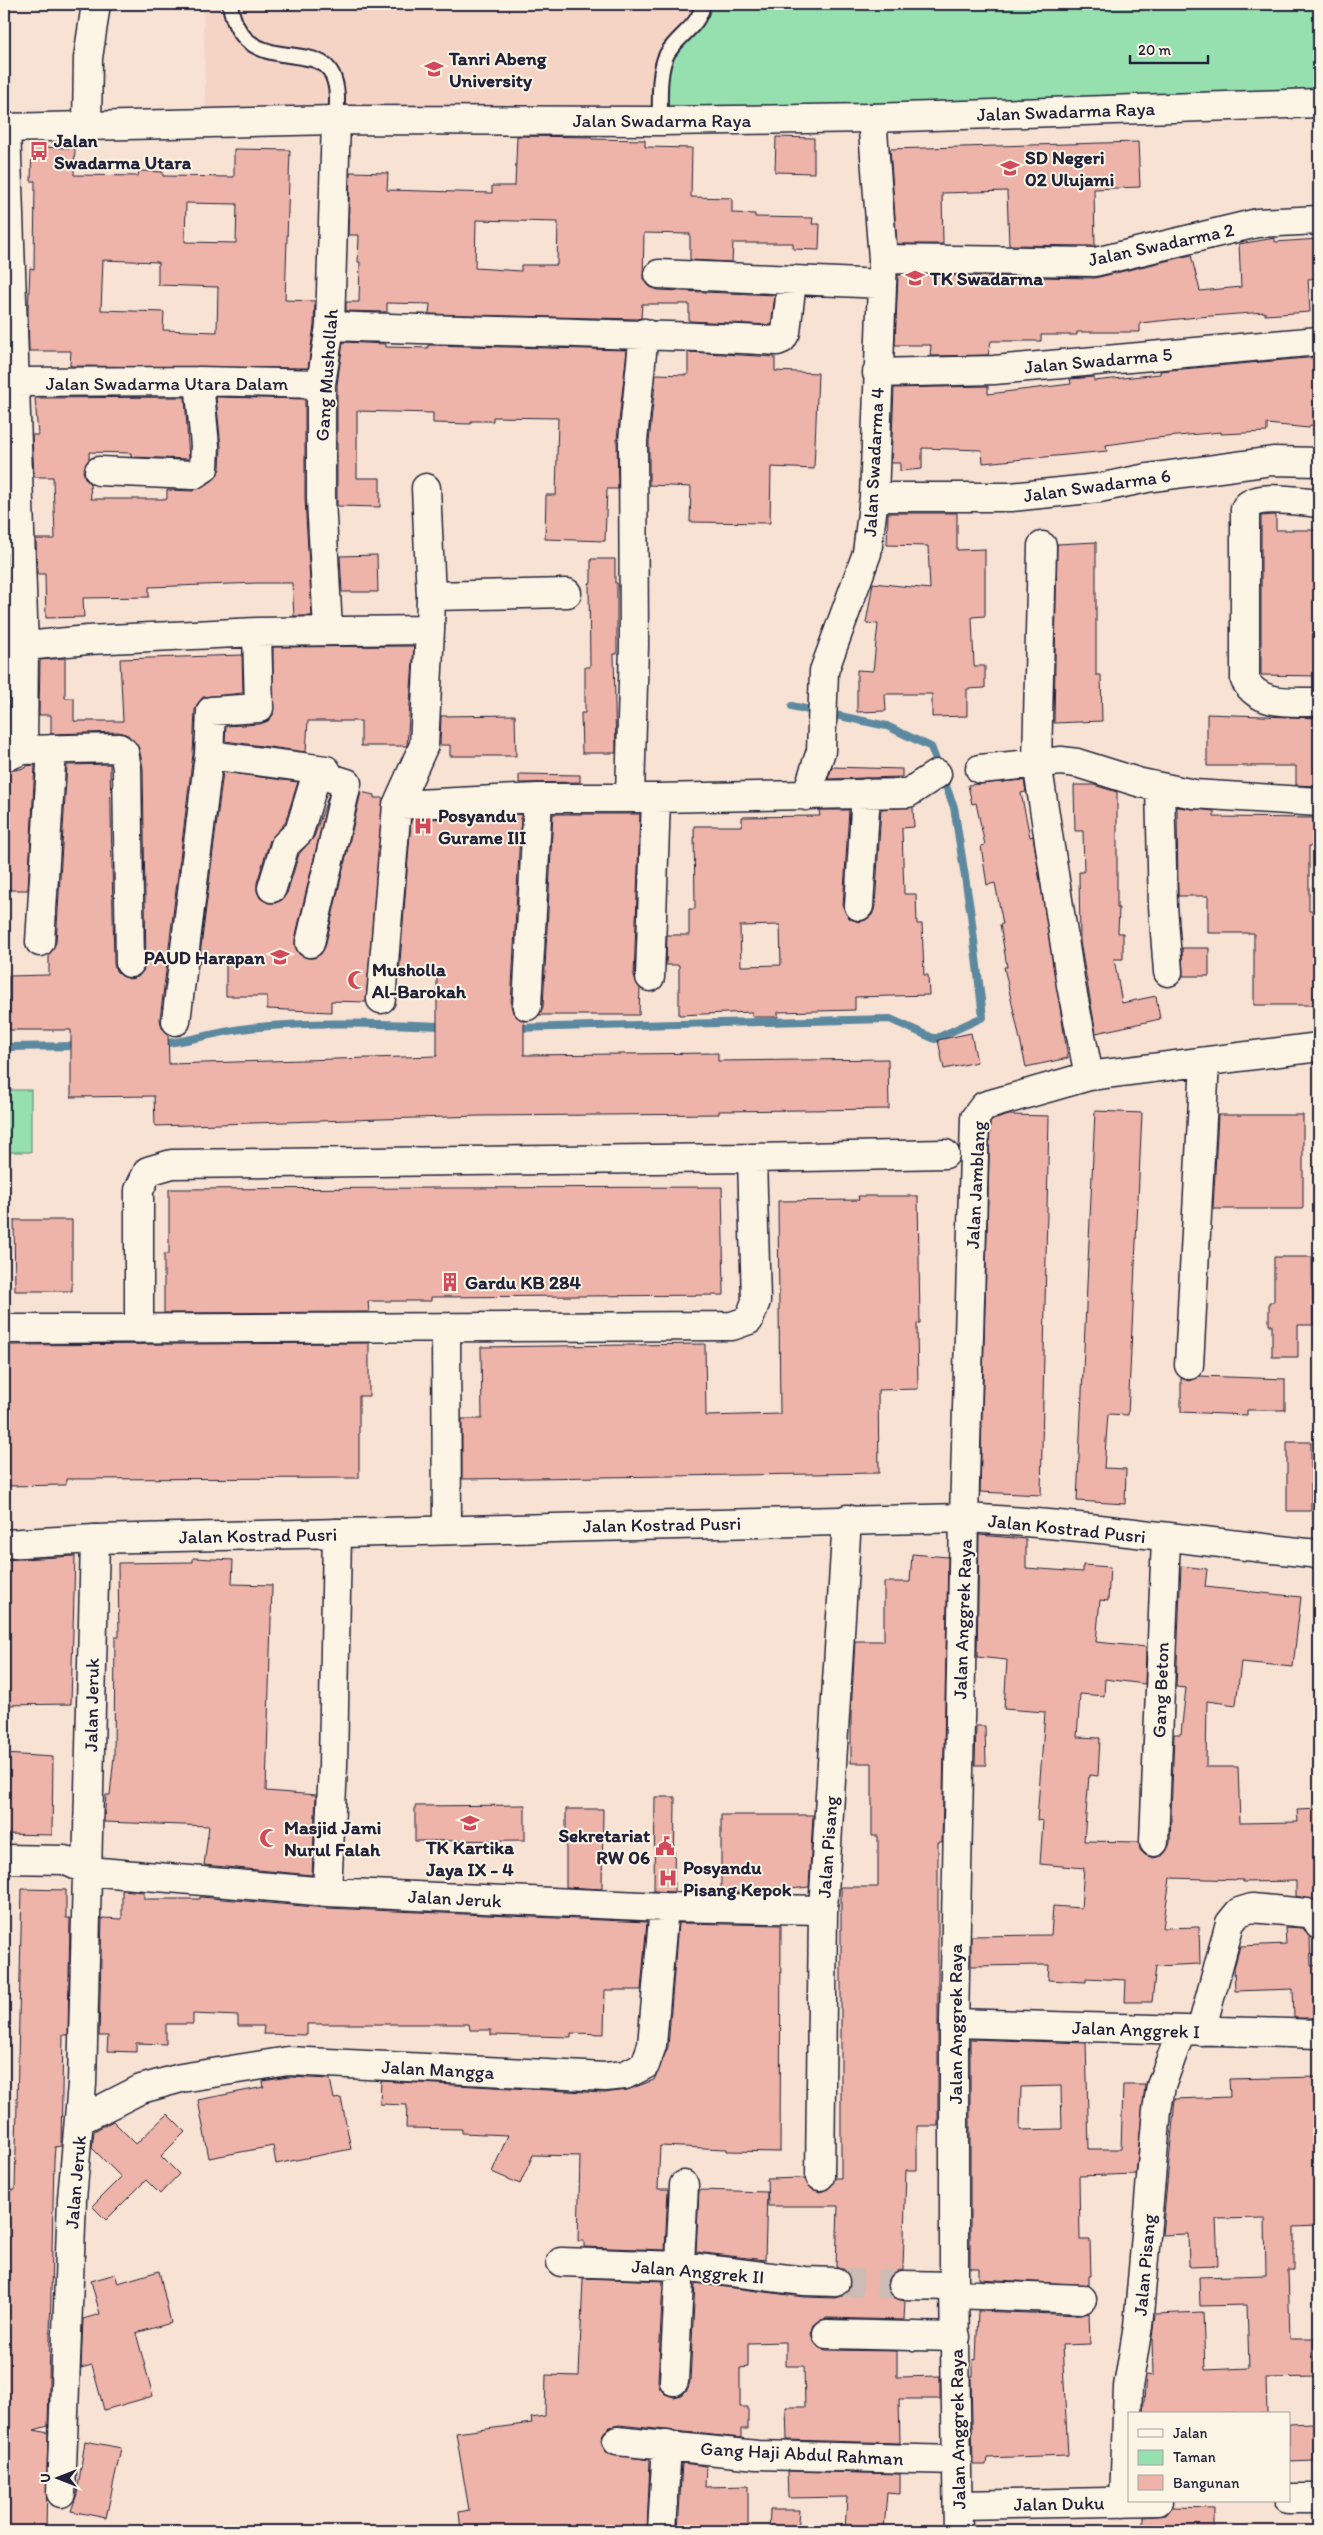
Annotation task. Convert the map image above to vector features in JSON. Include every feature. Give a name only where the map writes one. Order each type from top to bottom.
[{"type":"street","points":[[95,126],[88,58],[96,4]]},
{"type":"street","points":[[95,126],[104,60],[101,4]]},
{"type":"street","name":"Jalan Swadarma Raya","points":[[5,128],[336,120],[660,121],[872,118],[1319,103]]},
{"type":"street","name":"Jalan Swadarma 4","points":[[806,796],[821,751],[824,671],[867,553],[874,497],[882,272],[872,118]]},
{"type":"street","name":"Gang Mushollah","points":[[328,630],[321,499],[321,384],[330,326],[336,120]]},
{"type":"street","points":[[5,128],[14,647],[14,753],[52,749],[119,748],[124,752],[127,768],[130,963]]},
{"type":"street","name":"Jalan Swadarma 2","points":[[658,274],[792,281],[882,272],[1095,262],[1257,223],[1319,220]]},
{"type":"street","points":[[330,326],[481,332],[644,333],[782,339],[786,332],[792,281]]},
{"type":"street","points":[[644,333],[633,441],[634,645],[643,798],[650,977]]},
{"type":"street","name":"Jalan Swadarma 5","points":[[877,373],[994,370],[1319,341]]},
{"type":"street","points":[[99,471],[193,475],[204,468],[205,446],[199,381]]},
{"type":"street","name":"Jalan Swadarma Utara Dalam","points":[[10,387],[199,381],[321,384]]},
{"type":"street","name":"Jalan Swadarma 6","points":[[874,497],[1011,497],[1099,488],[1146,478],[1273,461],[1319,462]]},
{"type":"street","points":[[381,999],[397,805],[424,745],[430,630],[426,488]]},
{"type":"street","points":[[1319,503],[1270,499],[1253,500],[1247,504],[1245,509],[1244,556],[1245,680],[1256,695],[1270,700],[1319,702]]},
{"type":"street","points":[[1042,546],[1037,762],[1073,994],[1089,1076]]},
{"type":"street","points":[[430,596],[567,593]]},
{"type":"street","points":[[14,647],[88,640],[257,632],[430,630]]},
{"type":"street","points":[[176,1021],[209,755],[211,712],[259,708],[257,632]]},
{"type":"street","points":[[40,942],[52,749]]},
{"type":"street","points":[[209,755],[326,770],[331,778],[346,782],[347,786],[310,943]]},
{"type":"street","points":[[980,769],[1037,762],[1078,763],[1160,787],[1194,794],[1319,802]]},
{"type":"street","points":[[272,888],[284,845],[299,832],[318,769]]},
{"type":"street","points":[[397,805],[538,798],[806,796],[908,793],[937,774]]},
{"type":"street","points":[[1160,787],[1162,906],[1168,972]]},
{"type":"street","points":[[859,906],[866,793]]},
{"type":"street","points":[[527,1006],[538,798]]},
{"type":"street","name":"Jalan Jamblang","points":[[964,1518],[975,1118],[984,1106],[1089,1076],[1319,1047]]},
{"type":"street","points":[[1189,1365],[1205,1062]]},
{"type":"street","points":[[139,1329],[139,1190],[148,1171],[172,1164],[752,1158],[945,1154]]},
{"type":"street","points":[[4,1329],[732,1326],[749,1320],[756,1301],[752,1158]]},
{"type":"street","points":[[446,1328],[447,1530]]},
{"type":"street","name":"Jalan Kostrad Pusri","points":[[4,1544],[95,1539],[847,1519],[964,1518],[1042,1522],[1166,1538],[1319,1554]]},
{"type":"street","name":"Jalan Anggrek Raya","points":[[958,2531],[954,2290],[954,2023],[964,1518]]},
{"type":"street","name":"Jalan Pisang","points":[[820,2176],[823,1910],[847,1519]]},
{"type":"street","points":[[327,1892],[333,1766],[337,1533]]},
{"type":"street","name":"Gang Beton","points":[[1154,1842],[1166,1538]]},
{"type":"street","name":"Jalan Jeruk","points":[[61,2493],[72,2199],[80,2120],[89,1871],[95,1539]]},
{"type":"street","points":[[4,1859],[64,1860],[89,1871]]},
{"type":"street","name":"Jalan Jeruk","points":[[89,1871],[327,1892],[664,1907],[823,1910]]},
{"type":"street","name":"Jalan Mangga","points":[[80,2120],[141,2089],[181,2078],[288,2061],[604,2077],[625,2075],[645,2065],[652,2045],[664,1907]]},
{"type":"street","name":"Jalan Pisang","points":[[1124,2502],[1128,2387],[1138,2326],[1157,2110],[1161,2086],[1191,2031],[1230,1923],[1239,1912],[1252,1908],[1307,1913],[1315,1916],[1319,1925]]},
{"type":"street","name":"Jalan Anggrek I","points":[[954,2023],[1319,2034]]},
{"type":"street","points":[[674,2382],[684,2185]]},
{"type":"street","name":"Jalan Anggrek II","points":[[560,2262],[681,2266],[805,2281],[835,2282]]},
{"type":"street","points":[[902,2285],[1082,2299]]},
{"type":"street","points":[[827,2334],[956,2336]]},
{"type":"street","name":"Gang Haji Abdul Rahman","points":[[617,2441],[757,2455],[957,2460]]},
{"type":"street","points":[[662,2531],[667,2445]]},
{"type":"street","points":[[1290,2498],[1319,2498]]},
{"type":"street","name":"Jalan Duku","points":[[959,2505],[1128,2502]]},
{"type":"lane","points":[[230,4],[244,38],[258,49],[322,62],[332,73],[337,91],[336,120]]},
{"type":"lane","points":[[660,121],[660,83],[667,55],[701,16],[704,4]]},
{"type":"shaded area","name":"Tanri Abeng University","points":[[203,4],[703,4],[660,121],[206,125]]},
{"type":"green space","points":[[703,4],[1319,4],[1319,103],[660,121],[667,55]]},
{"type":"green space","points":[[4,1090],[31,1090],[31,1152],[4,1152]]},
{"type":"building","points":[[517,136],[645,140],[645,147],[692,148],[691,197],[732,198],[732,213],[755,214],[755,217],[813,218],[812,224],[820,224],[819,250],[793,249],[793,243],[733,243],[732,262],[690,260],[690,234],[644,233],[643,279],[650,287],[658,290],[775,295],[771,325],[689,321],[689,304],[642,304],[641,318],[637,319],[429,314],[430,304],[387,303],[387,312],[346,311],[346,302],[359,302],[359,235],[348,235],[350,172],[388,173],[387,190],[492,193],[492,186],[515,186]],"holes":[[[476,220],[558,222],[557,265],[521,265],[521,271],[475,268]]]},
{"type":"building","points":[[776,137],[814,138],[814,173],[775,172]]},
{"type":"building","name":"SD Negeri 02 Ulujami","points":[[1138,142],[1140,187],[1094,189],[1095,246],[1009,245],[1007,191],[942,193],[943,244],[897,244],[890,149]]},
{"type":"building","points":[[32,147],[75,148],[74,175],[138,176],[139,171],[163,172],[163,176],[234,177],[234,149],[290,150],[285,300],[315,301],[308,368],[70,366],[71,351],[29,351],[30,268],[34,269],[35,181],[31,181]],"holes":[[[186,203],[237,204],[236,243],[185,242]],[[103,260],[158,262],[158,285],[218,287],[217,332],[163,330],[164,312],[101,310]]]},
{"type":"building","points":[[1275,238],[1275,242],[1319,239],[1319,278],[1308,279],[1310,312],[1265,315],[1265,312],[1198,317],[1140,323],[1140,332],[1077,332],[1077,335],[1041,335],[1041,341],[991,341],[988,355],[930,356],[931,345],[895,345],[898,275],[1095,278],[1191,255],[1200,291],[1241,287],[1239,244]]},
{"type":"building","points":[[343,342],[386,344],[386,347],[428,348],[428,345],[627,350],[617,439],[618,489],[607,489],[605,541],[545,539],[546,495],[556,495],[558,418],[493,417],[493,421],[471,421],[471,424],[433,423],[433,413],[357,411],[357,478],[380,478],[380,507],[337,506],[337,385]]},
{"type":"building","points":[[688,352],[775,357],[775,371],[818,373],[814,469],[771,467],[770,523],[690,522],[691,487],[649,485],[649,442],[656,374],[688,375]]},
{"type":"building","points":[[1318,357],[1319,426],[1310,425],[1309,428],[1267,424],[1267,432],[1221,434],[1221,432],[1156,438],[1106,445],[1107,451],[983,463],[982,450],[922,448],[922,469],[900,471],[900,463],[891,463],[894,388],[988,386],[988,394],[1071,384],[1070,379],[1094,377],[1094,381],[1160,374],[1160,371]]},
{"type":"building","points":[[185,397],[189,459],[131,457],[131,453],[89,452],[89,459],[83,471],[85,478],[90,484],[91,499],[167,499],[167,490],[193,491],[212,481],[220,469],[221,447],[216,397],[305,399],[305,499],[312,616],[294,616],[292,583],[258,583],[149,587],[149,597],[83,598],[84,617],[46,618],[45,574],[37,574],[36,539],[55,539],[53,477],[34,477],[32,435],[38,435],[35,398]]},
{"type":"building","points":[[888,513],[957,513],[957,550],[985,549],[985,616],[972,617],[974,666],[985,666],[985,688],[967,689],[967,716],[932,717],[932,694],[885,694],[886,711],[857,712],[857,670],[873,671],[878,624],[866,623],[873,583],[930,589],[928,546],[887,545]]},
{"type":"building","points":[[1276,515],[1276,530],[1319,530],[1319,676],[1261,675],[1261,516]]},
{"type":"building","points":[[1096,542],[1096,675],[1101,675],[1102,721],[1054,723],[1057,544]]},
{"type":"building","points":[[377,555],[378,592],[342,592],[340,556]]},
{"type":"building","points":[[591,559],[615,559],[615,583],[617,583],[617,654],[614,654],[616,753],[582,753],[581,713],[585,713],[585,667],[590,667],[589,583],[591,583]]},
{"type":"building","points":[[414,646],[407,746],[361,746],[361,721],[308,721],[306,752],[225,741],[226,726],[260,724],[268,721],[273,715],[273,647]]},
{"type":"building","points":[[242,655],[243,693],[203,697],[195,710],[193,754],[160,1019],[162,1028],[168,1034],[169,1064],[437,1056],[437,975],[399,975],[411,820],[521,814],[511,1005],[513,1013],[524,1021],[524,1055],[718,1053],[718,1061],[888,1059],[889,1109],[719,1111],[719,1114],[479,1116],[155,1126],[154,1096],[71,1097],[71,1030],[9,1030],[9,976],[49,975],[49,955],[56,943],[67,765],[110,764],[114,964],[116,971],[130,979],[138,977],[143,971],[146,963],[143,768],[139,748],[128,735],[119,732],[51,734],[51,715],[39,715],[40,660],[65,658],[65,698],[74,698],[74,721],[123,721],[120,659]]},
{"type":"building","points":[[1207,714],[1317,718],[1317,786],[1296,785],[1296,766],[1207,766]]},
{"type":"building","points":[[515,715],[516,756],[450,756],[450,745],[440,745],[441,716]]},
{"type":"building","points":[[35,765],[28,890],[4,890],[4,772]]},
{"type":"building","points":[[832,767],[902,769],[902,777],[828,779]]},
{"type":"building","points":[[223,772],[298,782],[285,823],[270,840],[257,883],[257,891],[260,898],[268,903],[282,900],[287,893],[299,854],[314,837],[329,794],[295,939],[295,947],[299,954],[307,958],[314,958],[321,954],[325,947],[361,792],[374,795],[374,798],[383,798],[366,1002],[331,1001],[331,1012],[267,1009],[267,996],[226,996],[226,963],[199,963]]},
{"type":"building","points":[[519,774],[580,775],[580,782],[519,783]]},
{"type":"building","points":[[1024,780],[1026,792],[1021,793],[1030,837],[1033,836],[1068,1058],[1026,1067],[1004,967],[1007,967],[1000,924],[1003,924],[995,883],[987,885],[981,846],[985,845],[976,803],[972,804],[968,785]]},
{"type":"building","points":[[1074,785],[1094,785],[1117,792],[1117,908],[1119,908],[1118,933],[1123,933],[1123,959],[1114,959],[1122,1003],[1156,996],[1160,1019],[1096,1033],[1080,942],[1079,872],[1084,872],[1083,831],[1075,831]]},
{"type":"building","points":[[913,807],[914,827],[902,828],[904,894],[916,894],[917,924],[922,924],[924,975],[928,975],[929,995],[855,997],[855,1010],[778,1012],[778,1017],[752,1017],[752,1012],[679,1015],[679,965],[666,965],[667,935],[689,935],[689,909],[695,909],[694,826],[742,826],[742,817],[820,816],[819,810],[849,810],[843,906],[850,919],[859,922],[866,920],[872,915],[875,907],[881,809]],"holes":[[[780,925],[781,965],[741,966],[740,926]]]},
{"type":"building","points":[[1177,807],[1214,811],[1214,817],[1318,818],[1318,846],[1309,846],[1309,911],[1319,911],[1319,1005],[1254,1005],[1254,933],[1208,933],[1208,896],[1178,896]]},
{"type":"building","points":[[553,814],[640,814],[634,976],[640,988],[639,1015],[539,1015],[543,1007]]},
{"type":"building","points":[[1182,948],[1209,948],[1209,976],[1183,976]]},
{"type":"building","points":[[971,1033],[977,1062],[944,1069],[938,1040]]},
{"type":"building","points":[[1095,1111],[1142,1113],[1128,1415],[1108,1414],[1104,1468],[1126,1469],[1125,1504],[1077,1501]]},
{"type":"building","points":[[1009,1115],[1049,1116],[1041,1495],[980,1492],[990,1123],[993,1120]]},
{"type":"building","points":[[1218,1115],[1303,1115],[1303,1209],[1213,1209]]},
{"type":"building","points":[[722,1187],[724,1295],[431,1297],[431,1301],[368,1301],[369,1312],[164,1313],[164,1254],[169,1254],[169,1189]]},
{"type":"building","points":[[858,1196],[918,1196],[920,1323],[917,1324],[918,1389],[878,1390],[879,1473],[462,1479],[462,1419],[482,1419],[481,1347],[705,1344],[706,1416],[780,1414],[778,1201],[859,1200]]},
{"type":"building","points":[[14,1220],[72,1220],[72,1291],[15,1291]]},
{"type":"building","points":[[1274,1257],[1312,1257],[1313,1325],[1298,1325],[1298,1357],[1272,1357],[1272,1325],[1269,1325],[1269,1302],[1274,1302]]},
{"type":"building","points":[[369,1343],[369,1396],[359,1396],[359,1478],[66,1479],[66,1485],[4,1486],[4,1437],[8,1437],[7,1345]]},
{"type":"building","points":[[1199,1376],[1285,1379],[1285,1410],[1247,1410],[1247,1415],[1181,1412],[1181,1378],[1189,1381]]},
{"type":"building","points":[[1287,1442],[1311,1442],[1311,1511],[1287,1511]]},
{"type":"building","points":[[979,1535],[1026,1539],[1026,1568],[1083,1572],[1083,1565],[1110,1567],[1108,1601],[1100,1600],[1096,1642],[1146,1647],[1145,1684],[1105,1679],[1104,1696],[1080,1694],[1077,1737],[1100,1738],[1098,1776],[1089,1775],[1084,1841],[1139,1842],[1140,1850],[1145,1855],[1153,1858],[1162,1856],[1170,1843],[1174,1734],[1181,1734],[1186,1688],[1176,1687],[1181,1566],[1207,1569],[1205,1587],[1301,1597],[1293,1667],[1241,1662],[1236,1705],[1207,1701],[1206,1767],[1238,1767],[1240,1823],[1298,1822],[1297,1810],[1319,1809],[1319,1901],[1296,1896],[1296,1881],[1243,1882],[1243,1880],[1170,1878],[1163,1928],[1199,1927],[1200,1964],[1156,1966],[1152,2002],[1125,2002],[1126,1980],[1086,1978],[1086,1982],[1048,1980],[1049,1965],[971,1966],[971,1936],[1051,1935],[1053,1906],[1081,1908],[1084,1868],[1040,1864],[1043,1821],[1037,1820],[1045,1712],[1004,1709],[1007,1660],[977,1657]]},
{"type":"building","points":[[912,1554],[948,1557],[942,1842],[938,1842],[938,2126],[917,2126],[917,2170],[906,2170],[903,2269],[895,2272],[887,2284],[889,2292],[895,2298],[905,2301],[904,2320],[827,2318],[814,2325],[811,2334],[819,2348],[826,2350],[897,2351],[897,2377],[940,2376],[940,2399],[899,2399],[900,2443],[787,2440],[786,2407],[805,2407],[804,2366],[786,2366],[786,2342],[748,2343],[748,2367],[740,2368],[740,2407],[748,2407],[748,2429],[741,2429],[741,2438],[619,2425],[610,2427],[604,2432],[601,2440],[608,2454],[650,2460],[647,2531],[620,2531],[620,2527],[586,2531],[461,2531],[459,2512],[469,2510],[456,2433],[532,2423],[531,2418],[545,2416],[546,2375],[579,2376],[583,2278],[663,2281],[658,2381],[660,2389],[665,2394],[674,2397],[682,2395],[687,2390],[690,2382],[695,2283],[804,2297],[835,2298],[843,2296],[848,2290],[851,2282],[848,2274],[836,2266],[838,2206],[768,2206],[767,2179],[805,2178],[812,2189],[820,2192],[828,2189],[835,2178],[841,2178],[841,1887],[878,1887],[878,1836],[872,1836],[872,1763],[851,1763],[851,1713],[855,1641],[884,1641],[884,1582],[910,1582]]},
{"type":"building","points":[[75,1556],[71,1704],[4,1705],[4,1560]]},
{"type":"building","points":[[193,1558],[233,1560],[232,1584],[272,1585],[266,1791],[316,1795],[312,1875],[204,1865],[209,1826],[104,1822],[106,1795],[110,1795],[114,1756],[115,1637],[119,1637],[118,1563],[193,1562]]},
{"type":"building","points":[[976,1726],[985,1726],[986,1765],[975,1765]]},
{"type":"building","points":[[4,1754],[53,1757],[52,1835],[4,1834]]},
{"type":"building","name":"Sekretariat RW 06","points":[[655,1797],[675,1797],[674,1892],[654,1891]]},
{"type":"building","name":"TK Kartika Jaya IX - 4","points":[[525,1805],[525,1840],[415,1841],[415,1806]]},
{"type":"building","points":[[566,1809],[603,1809],[602,1889],[566,1887]]},
{"type":"building","points":[[721,1815],[813,1815],[809,1887],[781,1890],[781,1894],[721,1892]]},
{"type":"building","points":[[22,1889],[66,1890],[66,1918],[70,1918],[68,2035],[63,2035],[61,2146],[55,2147],[54,2160],[48,2426],[34,2430],[48,2433],[46,2531],[4,2531],[4,2387],[9,2190],[15,2190]]},
{"type":"building","points":[[122,1890],[144,1892],[144,1899],[200,1899],[200,1897],[326,1908],[647,1922],[641,1990],[605,1990],[604,2034],[571,2033],[571,2037],[491,2035],[491,2030],[470,2030],[469,2024],[307,2024],[307,2035],[263,2034],[264,2026],[238,2026],[238,2016],[193,2014],[193,2024],[166,2024],[166,2044],[136,2043],[136,2052],[107,2051],[108,2036],[99,2036],[102,1918],[122,1919]]},
{"type":"building","points":[[678,1923],[781,1925],[780,2152],[727,2151],[727,2149],[660,2146],[658,2189],[668,2189],[665,2250],[584,2247],[584,2241],[578,2241],[580,2156],[533,2155],[520,2184],[492,2172],[508,2135],[462,2133],[462,2129],[406,2128],[407,2105],[380,2104],[381,2081],[604,2093],[627,2090],[654,2080],[668,2047]]},
{"type":"building","points":[[1285,1927],[1303,1928],[1310,1938],[1311,1966],[1318,1965],[1319,2018],[1294,2018],[1293,1989],[1235,1991],[1234,1968],[1240,1946],[1286,1944]]},
{"type":"building","points":[[970,2039],[1086,2043],[1089,2149],[1121,2149],[1123,2085],[1145,2085],[1136,2174],[1079,2176],[1080,2240],[1090,2240],[1091,2276],[1089,2276],[1089,2285],[979,2279],[979,2268],[970,2268]],"holes":[[[1061,2086],[1062,2129],[1020,2130],[1021,2087]]]},
{"type":"building","points":[[289,2077],[330,2079],[334,2099],[341,2098],[351,2149],[276,2164],[273,2146],[209,2158],[198,2100],[264,2087],[263,2081]]},
{"type":"building","points":[[1319,2077],[1319,2226],[1294,2227],[1294,2270],[1288,2270],[1290,2339],[1314,2339],[1315,2377],[1266,2378],[1267,2412],[1143,2412],[1146,2375],[1153,2376],[1152,2337],[1155,2314],[1203,2312],[1205,2370],[1249,2368],[1247,2305],[1200,2306],[1199,2277],[1266,2275],[1265,2218],[1216,2219],[1218,2265],[1189,2266],[1188,2234],[1162,2235],[1175,2099],[1230,2097],[1229,2079]]},
{"type":"building","points":[[167,2114],[185,2132],[161,2156],[179,2174],[160,2194],[146,2180],[106,2220],[92,2206],[121,2177],[92,2148],[94,2131],[113,2121],[136,2144]]},
{"type":"building","points":[[699,2190],[767,2192],[765,2260],[696,2252]]},
{"type":"building","points":[[159,2271],[171,2323],[136,2333],[153,2396],[104,2410],[92,2365],[81,2368],[83,2319],[100,2314],[91,2281],[115,2274],[118,2283]]},
{"type":"building","points":[[978,2311],[1081,2315],[1089,2313],[1090,2344],[1062,2345],[1068,2455],[987,2458],[986,2465],[973,2465],[971,2376],[973,2376],[973,2359],[976,2360]]},
{"type":"building","points":[[1313,2423],[1314,2461],[1290,2462],[1290,2424]]},
{"type":"building","points":[[85,2441],[121,2448],[106,2518],[71,2511],[77,2494]]},
{"type":"building","points":[[682,2463],[706,2466],[705,2487],[748,2486],[748,2530],[678,2531]]},
{"type":"building","points":[[787,2471],[900,2474],[900,2493],[887,2492],[884,2531],[845,2531],[847,2497],[788,2498]]},
{"type":"building","points":[[1172,2507],[1214,2508],[1214,2531],[1143,2531],[1143,2517],[1166,2515]]},
{"type":"building","points":[[770,2510],[800,2510],[798,2531],[769,2531]]},
{"type":"waterway","points":[[792,706],[813,711]]},
{"type":"waterway","points":[[514,1028],[890,1019],[935,1039],[983,1017],[971,915],[954,807],[931,747],[887,726],[835,715]]},
{"type":"waterway","points":[[158,1044],[238,1029],[298,1024],[445,1026]]},
{"type":"waterway","points":[[4,1047],[79,1046]]},
{"type":"tunnel","points":[[835,2282],[903,2285]]},
{"type":"place","name":"Tanri Abeng University","points":[[434,69]]},
{"type":"place","name":"Jalan Swadarma Utara","points":[[39,151]]},
{"type":"place","name":"SD Negeri 02 Ulujami","points":[[1010,168]]},
{"type":"place","name":"TK Swadarma","points":[[915,278]]},
{"type":"place","name":"Posyandu Gurame III","points":[[423,826]]},
{"type":"place","name":"PAUD Harapan","points":[[280,957]]},
{"type":"place","name":"Musholla Al-Barokah","points":[[357,980]]},
{"type":"place","name":"Gardu KB 284","points":[[450,1282]]},
{"type":"place","name":"TK Kartika Jaya IX - 4","points":[[470,1823]]},
{"type":"place","name":"Masjid Jami Nurul Falah","points":[[269,1838]]},
{"type":"place","name":"Sekretariat RW 06","points":[[665,1846]]},
{"type":"place","name":"Posyandu Pisang Kepok","points":[[668,1878]]}]
